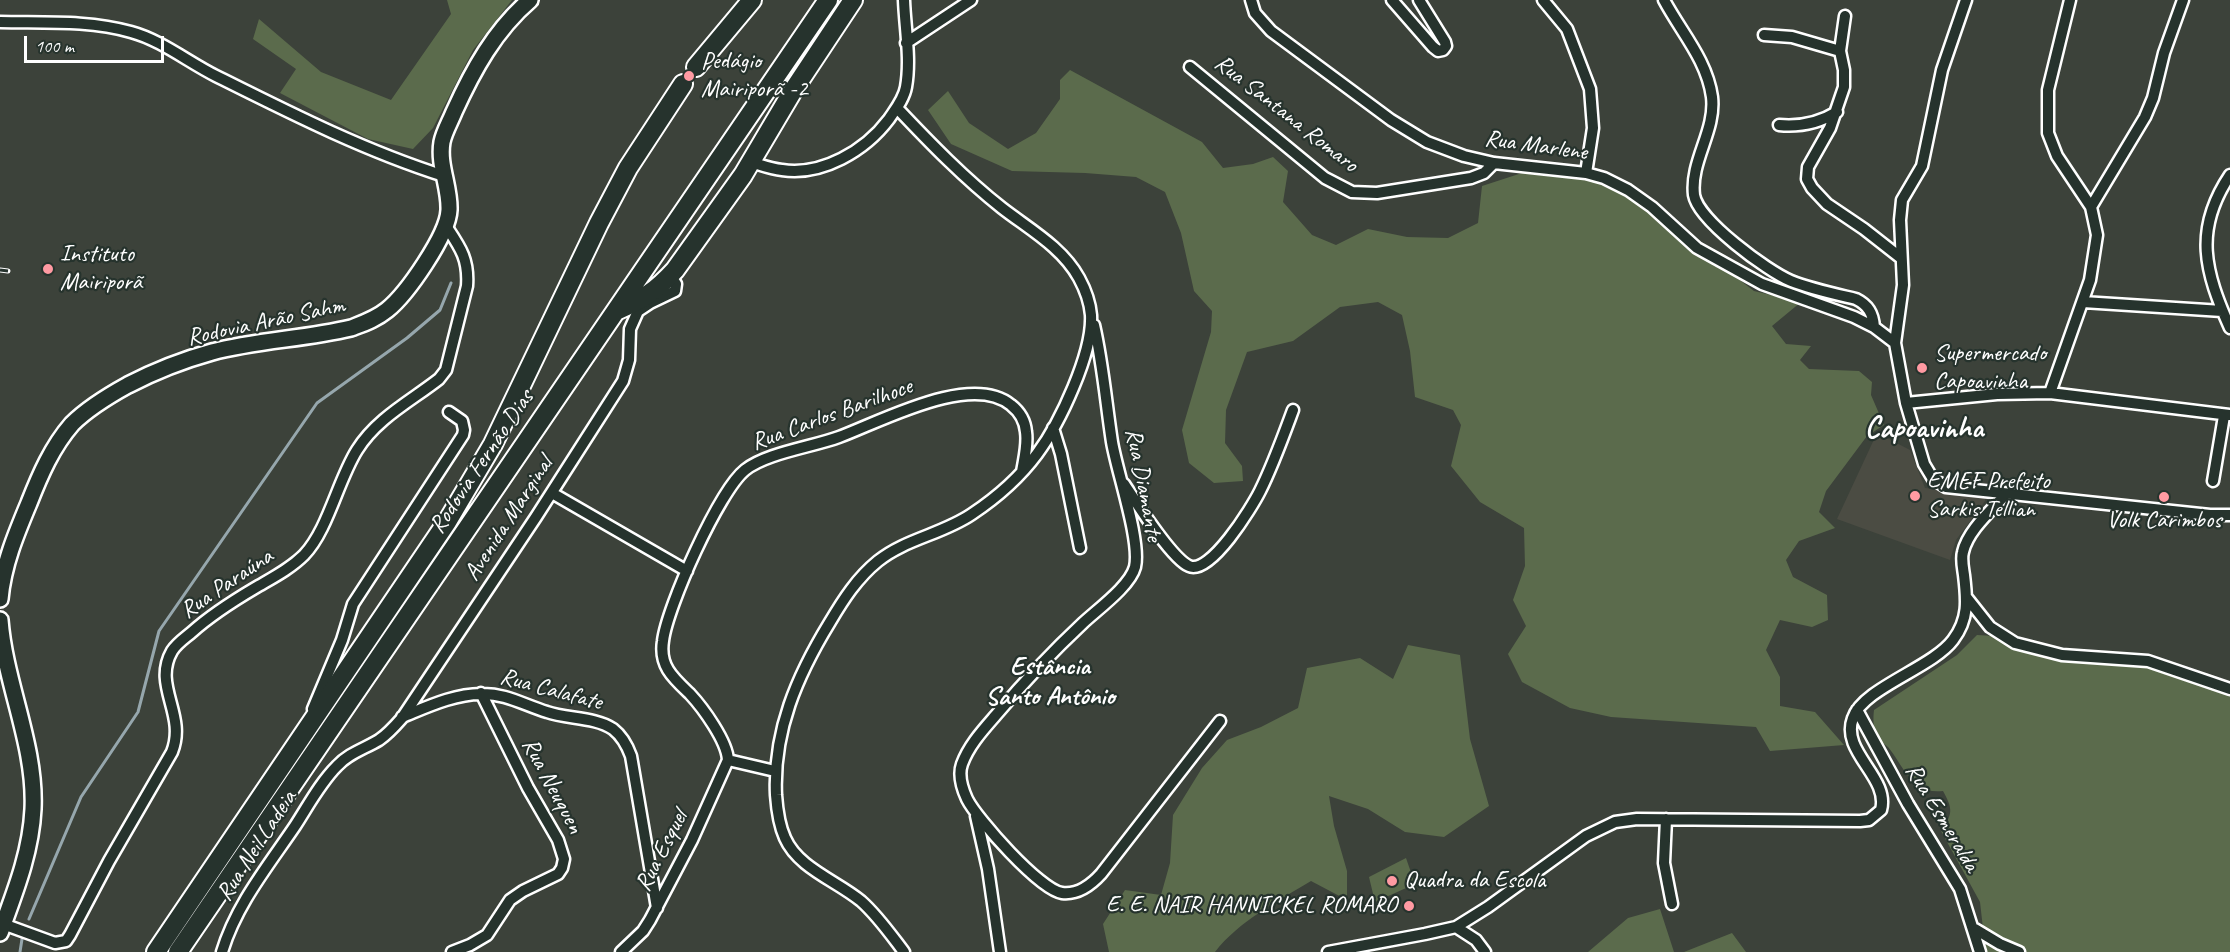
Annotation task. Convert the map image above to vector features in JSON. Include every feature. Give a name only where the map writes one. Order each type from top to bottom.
[{"type":"highway","points":[[696,67],[752,0]]},
{"type":"highway","name":"Rodovia Fernão Dias","points":[[178,952],[828,0]]},
{"type":"highway","points":[[616,311],[643,299],[670,275],[751,162],[794,88],[853,0]]},
{"type":"highway","name":"Rodovia Fernão Dias","points":[[156,952],[441,532],[468,488],[493,444],[599,223],[628,168],[683,84]]},
{"type":"street","name":"Rodovia Arão Sahm","points":[[0,599],[8,558],[45,465],[72,424],[91,407],[112,393],[159,370],[212,352],[327,334],[373,320],[400,298],[446,226],[449,198],[441,156],[442,141],[471,74],[502,28],[530,0]]},
{"type":"street","points":[[751,162],[789,171],[821,167],[840,160],[867,142],[882,128],[897,108],[906,90],[908,67],[904,0]]},
{"type":"street","points":[[906,43],[971,0]]},
{"type":"street","name":"Rua Marlene","points":[[1251,0],[1256,13],[1271,31],[1391,120],[1426,142],[1494,164],[1586,173],[1604,178],[1629,190],[1652,207],[1697,248],[1778,290],[1854,317],[1874,327],[1895,343]]},
{"type":"street","points":[[1392,0],[1425,40],[1438,51],[1444,49],[1445,42],[1419,0]]},
{"type":"street","points":[[1543,0],[1567,29],[1590,89],[1593,128],[1586,173]]},
{"type":"street","points":[[1664,0],[1706,72],[1712,97],[1712,122],[1695,175],[1694,196],[1702,213],[1740,247],[1779,275],[1792,282],[1856,299],[1866,304],[1874,318],[1874,327]]},
{"type":"street","points":[[1966,0],[1942,70],[1922,166],[1902,200],[1900,220],[1904,285],[1895,343],[1906,403],[1923,464],[1933,479],[1946,487],[2210,515],[2230,515]]},
{"type":"street","points":[[2050,393],[2090,280],[2097,235],[2091,207],[2057,156],[2048,133],[2048,90],[2070,0]]},
{"type":"street","points":[[2091,207],[2145,117],[2183,0]]},
{"type":"street","points":[[1845,16],[1840,51],[1844,70],[1844,87],[1830,128],[1808,167],[1807,179],[1827,204],[1901,258]]},
{"type":"street","points":[[0,22],[93,25],[133,32],[216,76],[356,143],[399,162],[444,176]]},
{"type":"street","points":[[1764,35],[1792,37],[1840,51]]},
{"type":"street","name":"Rua Santana Romaro","points":[[1190,66],[1325,178],[1352,192],[1377,193],[1472,178],[1484,173],[1494,164]]},
{"type":"street","name":"Rua Diamante","points":[[897,108],[953,164],[1001,207],[1050,244],[1079,278],[1091,314],[1102,363],[1112,442],[1136,549],[1134,570],[1123,586],[1057,647],[1024,682],[966,754],[961,766],[960,779],[966,797],[975,812],[1045,885],[1060,893],[1077,892],[1101,874],[1220,721]]},
{"type":"street","points":[[1779,125],[1803,125],[1817,122],[1837,112]]},
{"type":"street","points":[[2230,176],[2216,197],[2209,216],[2206,235],[2206,256],[2222,311],[2230,328]]},
{"type":"street","name":"Rua Paraúna","points":[[2,928],[55,944],[66,941],[70,936],[114,852],[177,741],[177,729],[165,677],[172,650],[228,604],[295,564],[306,553],[359,447],[384,420],[439,379],[446,370],[467,286],[468,271],[465,256],[446,226]]},
{"type":"street","name":"Avenida Marginal","points":[[335,768],[353,753],[387,734],[402,718],[552,493],[623,381],[629,360],[630,330],[638,311],[675,291],[676,284],[670,275]]},
{"type":"street","points":[[2083,302],[2222,311]]},
{"type":"street","points":[[904,952],[863,903],[807,864],[792,850],[780,825],[775,771],[784,720],[794,687],[818,642],[850,591],[879,560],[971,515],[1022,472],[1037,454],[1068,398],[1085,355],[1091,314]]},
{"type":"street","points":[[1906,403],[1997,394],[2050,393],[2227,416],[2213,481]]},
{"type":"street","name":"Rua Carlos Barilhoce","points":[[728,760],[725,747],[698,704],[675,681],[663,662],[663,639],[670,610],[687,571],[728,490],[745,470],[765,459],[839,437],[903,410],[930,401],[971,394],[1008,402],[1017,410],[1026,430],[1027,443],[1022,472]]},
{"type":"street","points":[[1119,476],[1182,562],[1196,568],[1215,556],[1260,492],[1293,410]]},
{"type":"street","points":[[302,735],[342,640],[353,604],[462,435],[464,430],[462,421],[449,412]]},
{"type":"street","points":[[1053,428],[1061,454],[1080,548]]},
{"type":"street","points":[[552,493],[687,571]]},
{"type":"street","points":[[1328,952],[1456,927],[1480,913],[1600,827],[1615,822],[1637,819],[1860,821],[1876,816],[1883,803],[1882,795],[1851,736],[1853,717],[1857,710],[1873,696],[1933,658],[1952,642],[1964,620],[1967,598],[1962,553],[1975,530],[2006,494]]},
{"type":"street","points":[[1967,598],[1990,627],[2015,643],[2062,655],[2148,661],[2230,689]]},
{"type":"street","points":[[0,620],[10,682],[27,748],[33,807],[22,872],[2,928]]},
{"type":"street","name":"Rua Calafate","points":[[402,718],[465,695],[481,693],[506,696],[545,712],[604,724],[620,735],[631,756],[657,908]]},
{"type":"street","name":"Rua Neuquen","points":[[452,952],[487,935],[510,900],[558,874],[564,859],[558,840],[528,788],[481,693]]},
{"type":"street","name":"Rua Esmeralda","points":[[1857,710],[1902,795],[1960,889],[1975,929],[1980,952]]},
{"type":"street","points":[[728,760],[775,771]]},
{"type":"street","name":"Rua Esquel","points":[[621,952],[643,931],[657,908],[693,840],[728,760]]},
{"type":"street","name":"Rua Neil Ladeia","points":[[222,952],[227,935],[241,907],[335,768]]},
{"type":"street","points":[[975,812],[988,869],[1000,952]]},
{"type":"street","points":[[1666,819],[1664,863],[1672,904]]},
{"type":"street","points":[[1456,927],[1476,940],[1485,952]]},
{"type":"street","points":[[1975,929],[2019,952]]},
{"type":"shaded area","name":"EMEF Prefeito Sarkis Tellian","points":[[1877,433],[1910,450],[1925,488],[1985,496],[1985,501],[1956,540],[1950,560],[1837,519]]},
{"type":"green space","points":[[447,0],[512,0],[473,50],[433,128],[413,149],[368,139],[280,93],[296,69],[253,39],[259,19],[321,72],[391,100],[451,14]]},
{"type":"green space","points":[[1070,70],[1202,142],[1223,168],[1253,164],[1273,157],[1288,171],[1283,202],[1312,235],[1336,245],[1368,229],[1407,237],[1448,238],[1478,223],[1482,186],[1522,173],[1565,178],[1588,176],[1633,197],[1649,208],[1664,227],[1698,255],[1724,268],[1754,291],[1801,302],[1772,326],[1786,344],[1811,346],[1800,360],[1809,369],[1859,371],[1872,382],[1871,395],[1884,425],[1867,436],[1826,491],[1819,512],[1835,528],[1799,541],[1786,560],[1793,577],[1827,595],[1828,620],[1812,627],[1780,620],[1766,650],[1780,677],[1780,706],[1815,712],[1844,745],[1770,751],[1756,727],[1611,717],[1570,708],[1522,682],[1508,654],[1526,626],[1513,600],[1525,566],[1524,528],[1480,502],[1451,466],[1461,425],[1453,410],[1415,397],[1410,351],[1402,315],[1378,302],[1340,307],[1293,341],[1247,352],[1226,410],[1225,443],[1242,466],[1243,481],[1214,483],[1189,463],[1182,430],[1211,332],[1212,311],[1194,291],[1181,233],[1165,192],[1136,177],[1012,171],[951,144],[928,110],[948,91],[969,123],[1008,149],[1036,133],[1060,99],[1060,80]]},
{"type":"green space","points":[[1977,635],[1994,636],[2032,650],[2150,664],[2230,692],[2230,952],[1983,952],[1985,946],[1980,902],[1941,831],[1950,816],[1950,807],[1946,797],[1943,791],[1923,788],[1909,778],[1888,747],[1877,738],[1873,720],[1874,710],[1957,655]]},
{"type":"green space","points":[[1408,645],[1460,655],[1470,739],[1489,806],[1444,837],[1405,832],[1368,809],[1329,796],[1334,826],[1347,871],[1347,900],[1311,881],[1247,921],[1215,952],[1109,952],[1103,924],[1125,890],[1161,895],[1170,863],[1173,815],[1202,768],[1227,740],[1261,727],[1298,708],[1307,668],[1360,658],[1393,679]]},
{"type":"green space","name":"Quadra da Escola","points":[[1406,858],[1415,884],[1375,902],[1369,877]]},
{"type":"green space","points":[[1660,909],[1674,952],[1588,952],[1628,918]]},
{"type":"green space","points":[[1732,933],[1746,952],[1684,952]]},
{"type":"waterway","points":[[29,919],[81,797],[138,712],[159,631],[317,403],[407,338],[440,310],[451,283]]},
{"type":"waterway","points":[[20,952],[22,939]]},
{"type":"railway","points":[[0,270],[8,271]]},
{"type":"place","name":"Pedágio Mairiporã -2","points":[[689,76]]},
{"type":"place","name":"Instituto Mairiporã","points":[[48,269]]},
{"type":"place","name":"Supermercado Capoavinha","points":[[1922,368]]},
{"type":"place","name":"EMEF Prefeito Sarkis Tellian","points":[[1915,496]]},
{"type":"place","name":"Volk Carimbos","points":[[2164,497]]},
{"type":"place","name":"Quadra da Escola","points":[[1392,881]]},
{"type":"place","name":"E. E. NAIR HANNICKEL ROMARO","points":[[1409,906]]},
{"type":"district","name":"Capoavinha","points":[[1924,429]]},
{"type":"district","name":"Estância Santo Antônio","points":[[1050,682]]}]
